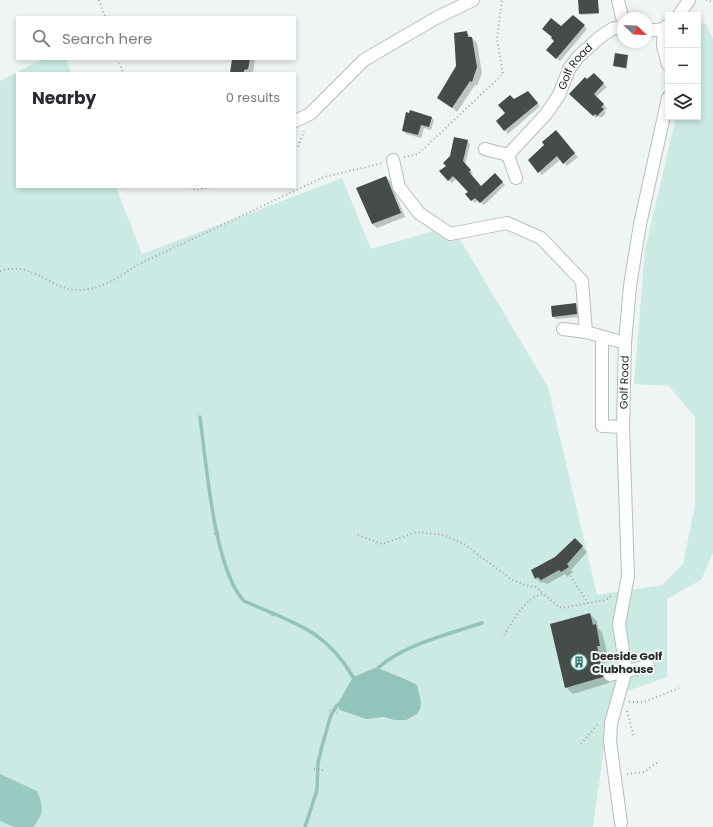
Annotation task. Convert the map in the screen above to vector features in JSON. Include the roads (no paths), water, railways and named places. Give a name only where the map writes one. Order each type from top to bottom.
[{"type":"street","points":[[296,121],[310,114],[364,60],[436,18],[473,0]]},
{"type":"street","points":[[618,0],[621,12]]},
{"type":"street","points":[[681,12],[689,0]]},
{"type":"street","points":[[653,30],[665,27]]},
{"type":"street","name":"Golf Road","points":[[508,155],[546,114],[559,95],[569,69],[578,57],[600,37],[612,29],[617,28]]},
{"type":"street","points":[[665,33],[663,46],[665,54]]},
{"type":"street","name":"Golf Road","points":[[626,670],[619,624],[628,576],[623,427],[625,343],[630,286],[640,224],[665,112]]},
{"type":"street","points":[[484,149],[508,155],[516,178]]},
{"type":"street","points":[[393,160],[399,187],[419,213],[450,234],[507,223],[541,238],[582,281],[586,332]]},
{"type":"street","points":[[563,329],[586,332],[625,343]]},
{"type":"street","points":[[602,337],[602,426],[623,427]]},
{"type":"street","points":[[610,675],[648,666]]},
{"type":"street","points":[[621,823],[610,741],[611,723],[626,670]]},
{"type":"waterway","points":[[200,417],[218,541],[225,565],[234,586],[244,601],[292,622],[319,637],[331,648],[353,677]]},
{"type":"waterway","points":[[378,668],[388,660],[413,647],[482,623]]},
{"type":"waterway","points":[[305,827],[317,790],[318,763],[322,746],[331,715],[337,705]]},
{"type":"place","name":"Deeside Golf Clubhouse","points":[[579,662]]}]
